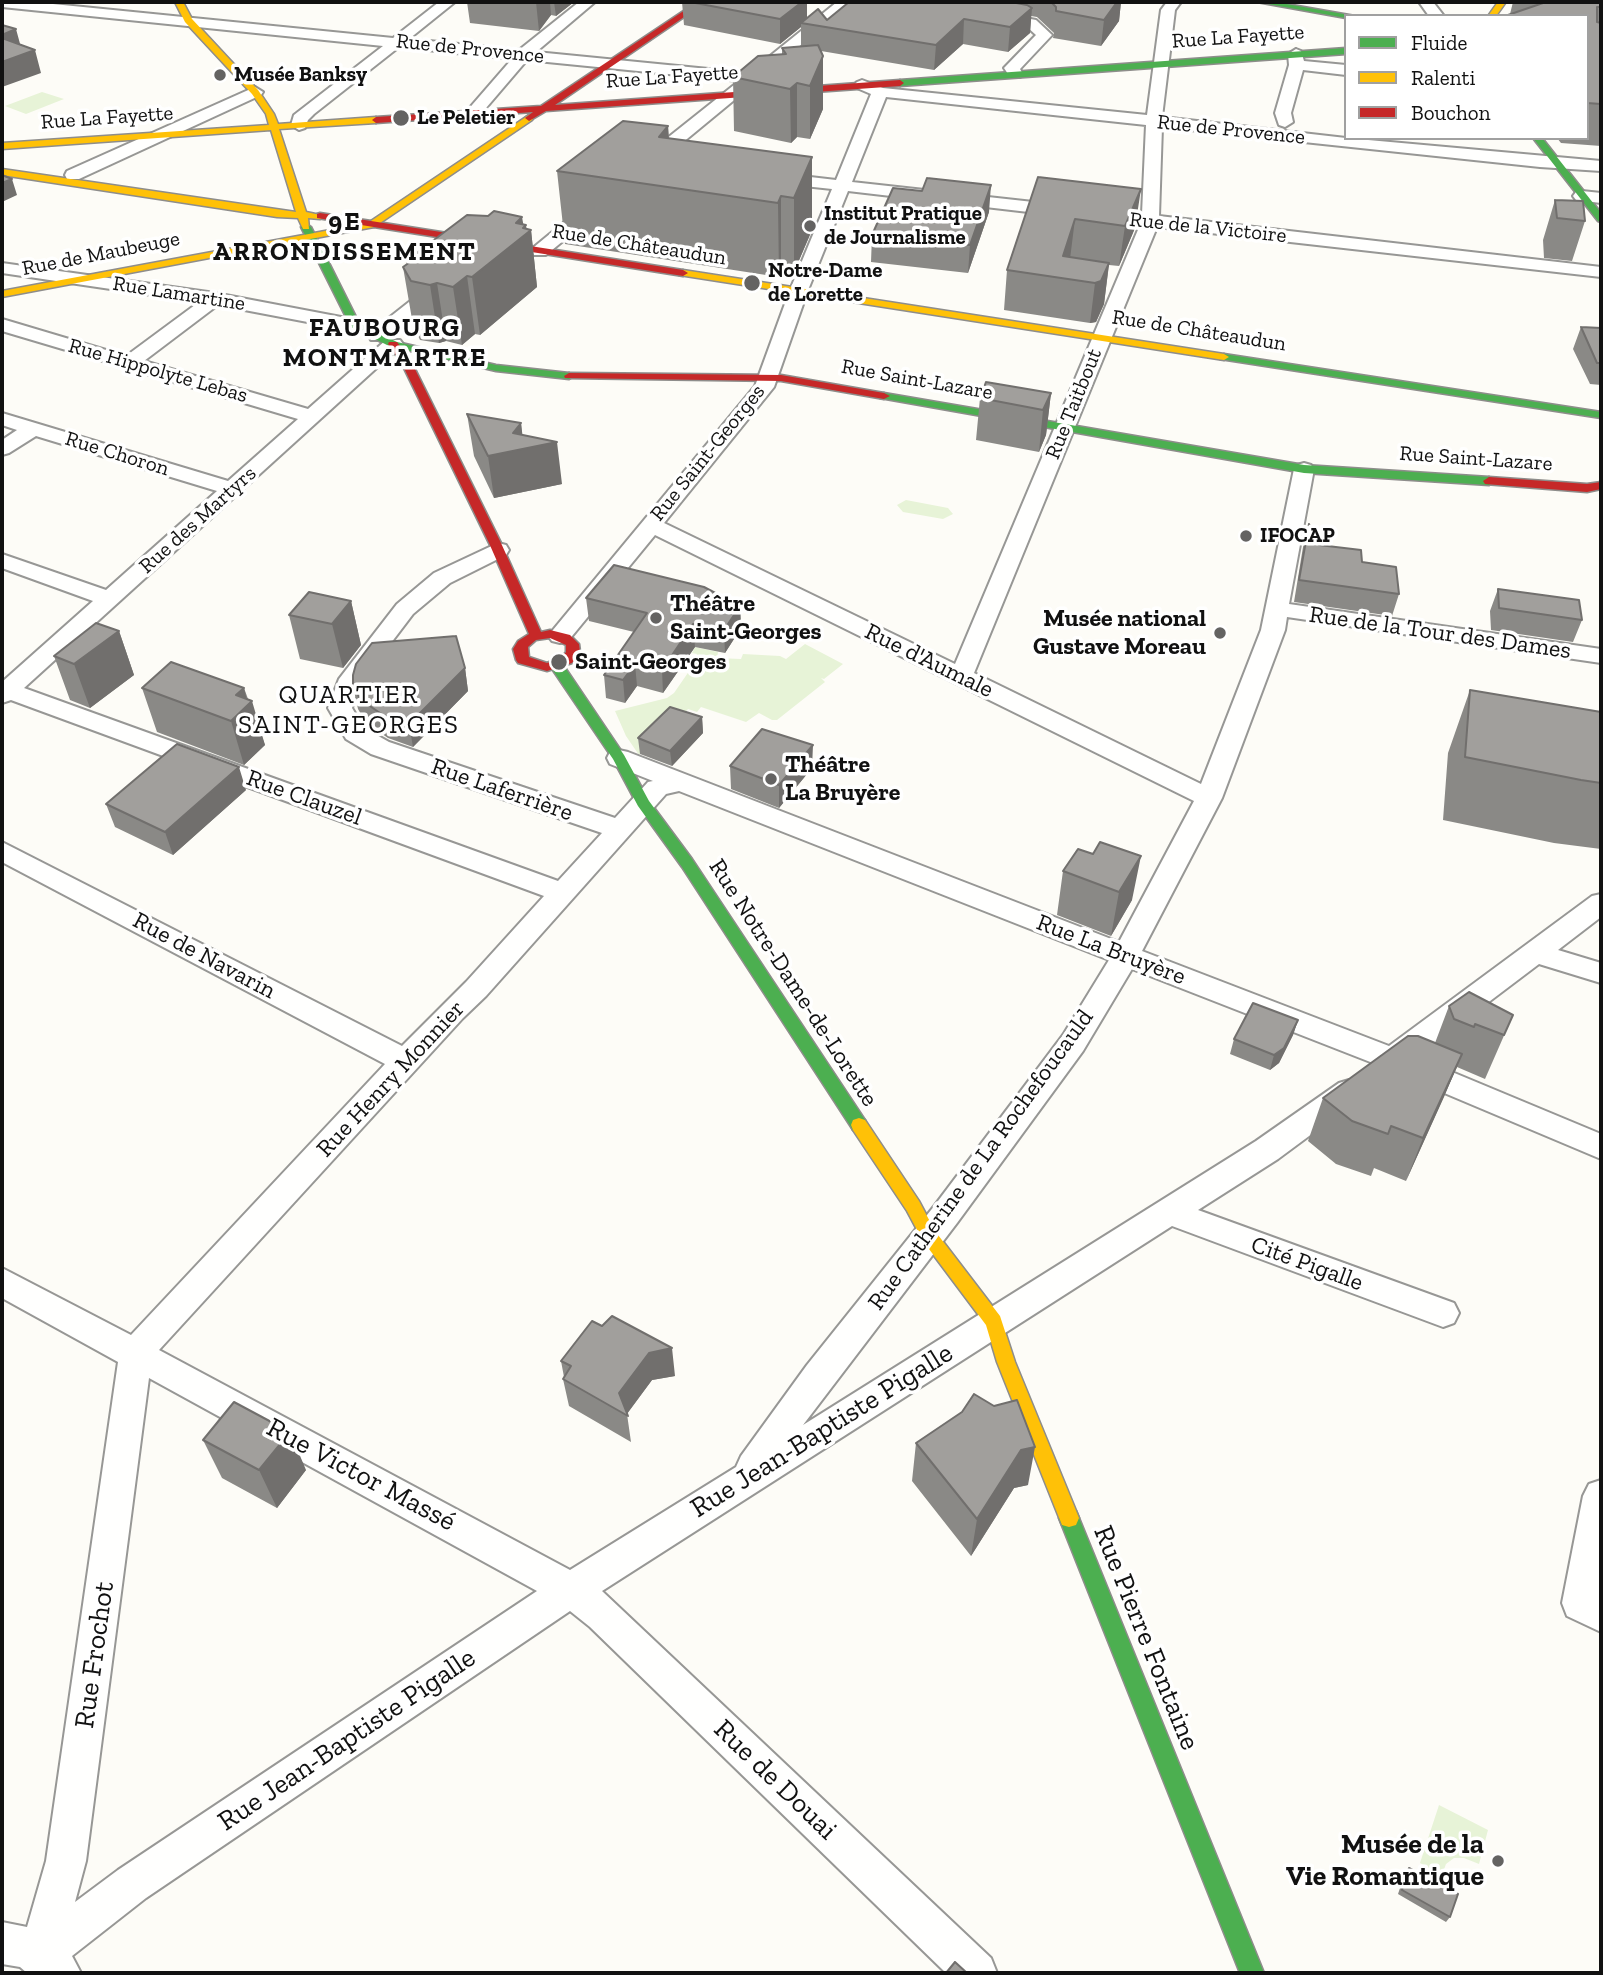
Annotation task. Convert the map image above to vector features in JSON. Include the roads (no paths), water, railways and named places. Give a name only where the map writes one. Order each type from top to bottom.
[{"type":"street","points":[[179,2],[188,20],[255,92],[272,120],[301,215],[355,325]]},
{"type":"street","points":[[272,120],[304,118],[448,2]]},
{"type":"street","points":[[474,112],[524,54],[588,2]]},
{"type":"street","points":[[310,237],[371,225],[702,2]]},
{"type":"street","points":[[630,177],[846,2]]},
{"type":"street","name":"Rue Taitbout","points":[[961,677],[1150,222],[1154,121],[1168,10],[1174,2]]},
{"type":"street","points":[[1261,2],[1344,15]]},
{"type":"street","name":"Rue de Provence","points":[[2,3],[752,78]]},
{"type":"street","points":[[980,13],[1031,23],[1045,35],[1012,68],[1014,74]]},
{"type":"street","points":[[802,15],[824,19]]},
{"type":"street","name":"Rue La Fayette","points":[[304,118],[545,108],[1162,64],[1296,59],[1344,51]]},
{"type":"street","points":[[1284,129],[1283,113],[1296,59],[1344,70]]},
{"type":"street","name":"Rue de Provence","points":[[862,85],[880,92],[1154,121],[1284,129],[1344,138]]},
{"type":"street","points":[[73,175],[255,92]]},
{"type":"street","name":"Rue Saint-Georges","points":[[560,636],[764,387],[799,290],[880,92]]},
{"type":"street","name":"Rue La Fayette","points":[[2,146],[162,135],[272,120]]},
{"type":"street","name":"Rue de Provence","points":[[1359,140],[1601,166]]},
{"type":"street","points":[[1539,140],[1601,219]]},
{"type":"street","points":[[648,163],[673,166]]},
{"type":"street","name":"Rue de Châteaudun","points":[[2,172],[799,290],[1601,415]]},
{"type":"street","name":"Rue de la Victoire","points":[[764,177],[1601,272]]},
{"type":"street","points":[[1582,196],[1601,198]]},
{"type":"street","points":[[540,251],[601,201]]},
{"type":"street","name":"Rue de Maubeuge","points":[[2,294],[310,237]]},
{"type":"street","points":[[471,262],[494,244]]},
{"type":"street","name":"Rue Lamartine","points":[[2,268],[215,299],[355,325]]},
{"type":"street","name":"Rue des Martyrs","points":[[4,693],[313,417],[385,340],[451,278]]},
{"type":"street","points":[[129,363],[215,299]]},
{"type":"street","name":"Rue Hippolyte Lebas","points":[[2,325],[313,417]]},
{"type":"street","name":"Rue Saint-Lazare","points":[[355,325],[385,340],[496,368],[570,376],[767,378],[857,390],[1304,469],[1587,488],[1601,486]]},
{"type":"street","points":[[385,340],[406,361],[498,550],[536,636]]},
{"type":"street","name":"Rue Choron","points":[[2,419],[232,489]]},
{"type":"street","points":[[2,449],[33,429]]},
{"type":"street","name":"Rue Catherine de La Rochefoucauld","points":[[746,1478],[819,1374],[929,1236],[1073,1043],[1125,956],[1209,798],[1279,609],[1304,469]]},
{"type":"street","name":"Rue d'Aumale","points":[[650,524],[1209,798]]},
{"type":"street","name":"Rue Laferrière","points":[[498,550],[442,578],[405,609],[346,684],[340,708],[355,733],[380,748],[619,829]]},
{"type":"street","points":[[2,561],[110,599]]},
{"type":"street","name":"Rue de la Tour des Dames","points":[[1279,609],[1601,656]]},
{"type":"street","points":[[536,636],[560,636],[572,644],[573,652],[567,660],[556,666],[540,667],[523,660],[520,649],[526,641],[536,636]]},
{"type":"street","name":"Rue Notre-Dame-de-Lorette","points":[[556,666],[619,758],[643,803],[694,875],[913,1206],[929,1236],[994,1322]]},
{"type":"street","name":"Rue Clauzel","points":[[4,693],[561,892]]},
{"type":"street","name":"Rue La Bruyère","points":[[619,758],[1392,1059],[1601,1147]]},
{"type":"street","name":"Rue Henry Monnier","points":[[136,1353],[453,1010],[476,989],[657,788],[680,782]]},
{"type":"street","name":"Rue de Navarin","points":[[2,851],[407,1062]]},
{"type":"street","name":"Rue Jean-Baptiste Pigalle","points":[[50,1964],[132,1884],[571,1590],[1268,1150],[1601,903]]},
{"type":"street","points":[[1535,953],[1601,973]]},
{"type":"street","name":"Cité Pigalle","points":[[1171,1212],[1443,1313]]},
{"type":"street","name":"Rue Victor Massé","points":[[2,1282],[571,1590]]},
{"type":"street","name":"Rue Pierre Fontaine","points":[[994,1322],[1006,1362],[1252,1973]]},
{"type":"street","name":"Rue Frochot","points":[[50,1964],[136,1353]]},
{"type":"street","points":[[1591,1609],[1601,1496]]},
{"type":"street","name":"Rue de Douai","points":[[571,1590],[603,1614],[976,1973]]},
{"type":"street","points":[[2,1943],[29,1948],[50,1964]]},
{"type":"place","name":"Musée Banksy","points":[[220,75]]},
{"type":"place","name":"Le Peletier","points":[[401,118]]},
{"type":"place","name":"Institut Pratique de Journalisme","points":[[810,226]]},
{"type":"place","name":"Notre-Dame de Lorette","points":[[752,283]]},
{"type":"place","name":"IFOCAP","points":[[1246,536]]},
{"type":"place","name":"Théâtre Saint-Georges","points":[[656,618]]},
{"type":"place","name":"Musée national Gustave Moreau","points":[[1220,633]]},
{"type":"place","name":"Saint-Georges","points":[[559,662]]},
{"type":"place","name":"Théâtre La Bruyère","points":[[771,779]]},
{"type":"place","name":"Musée de la Vie Romantique","points":[[1498,1861]]},
{"type":"district","name":"9E ARRONDISSEMENT","points":[[345,238]]},
{"type":"district","name":"FAUBOURG MONTMARTRE","points":[[385,344]]},
{"type":"district","name":"QUARTIER SAINT-GEORGES","points":[[349,711]]}]
